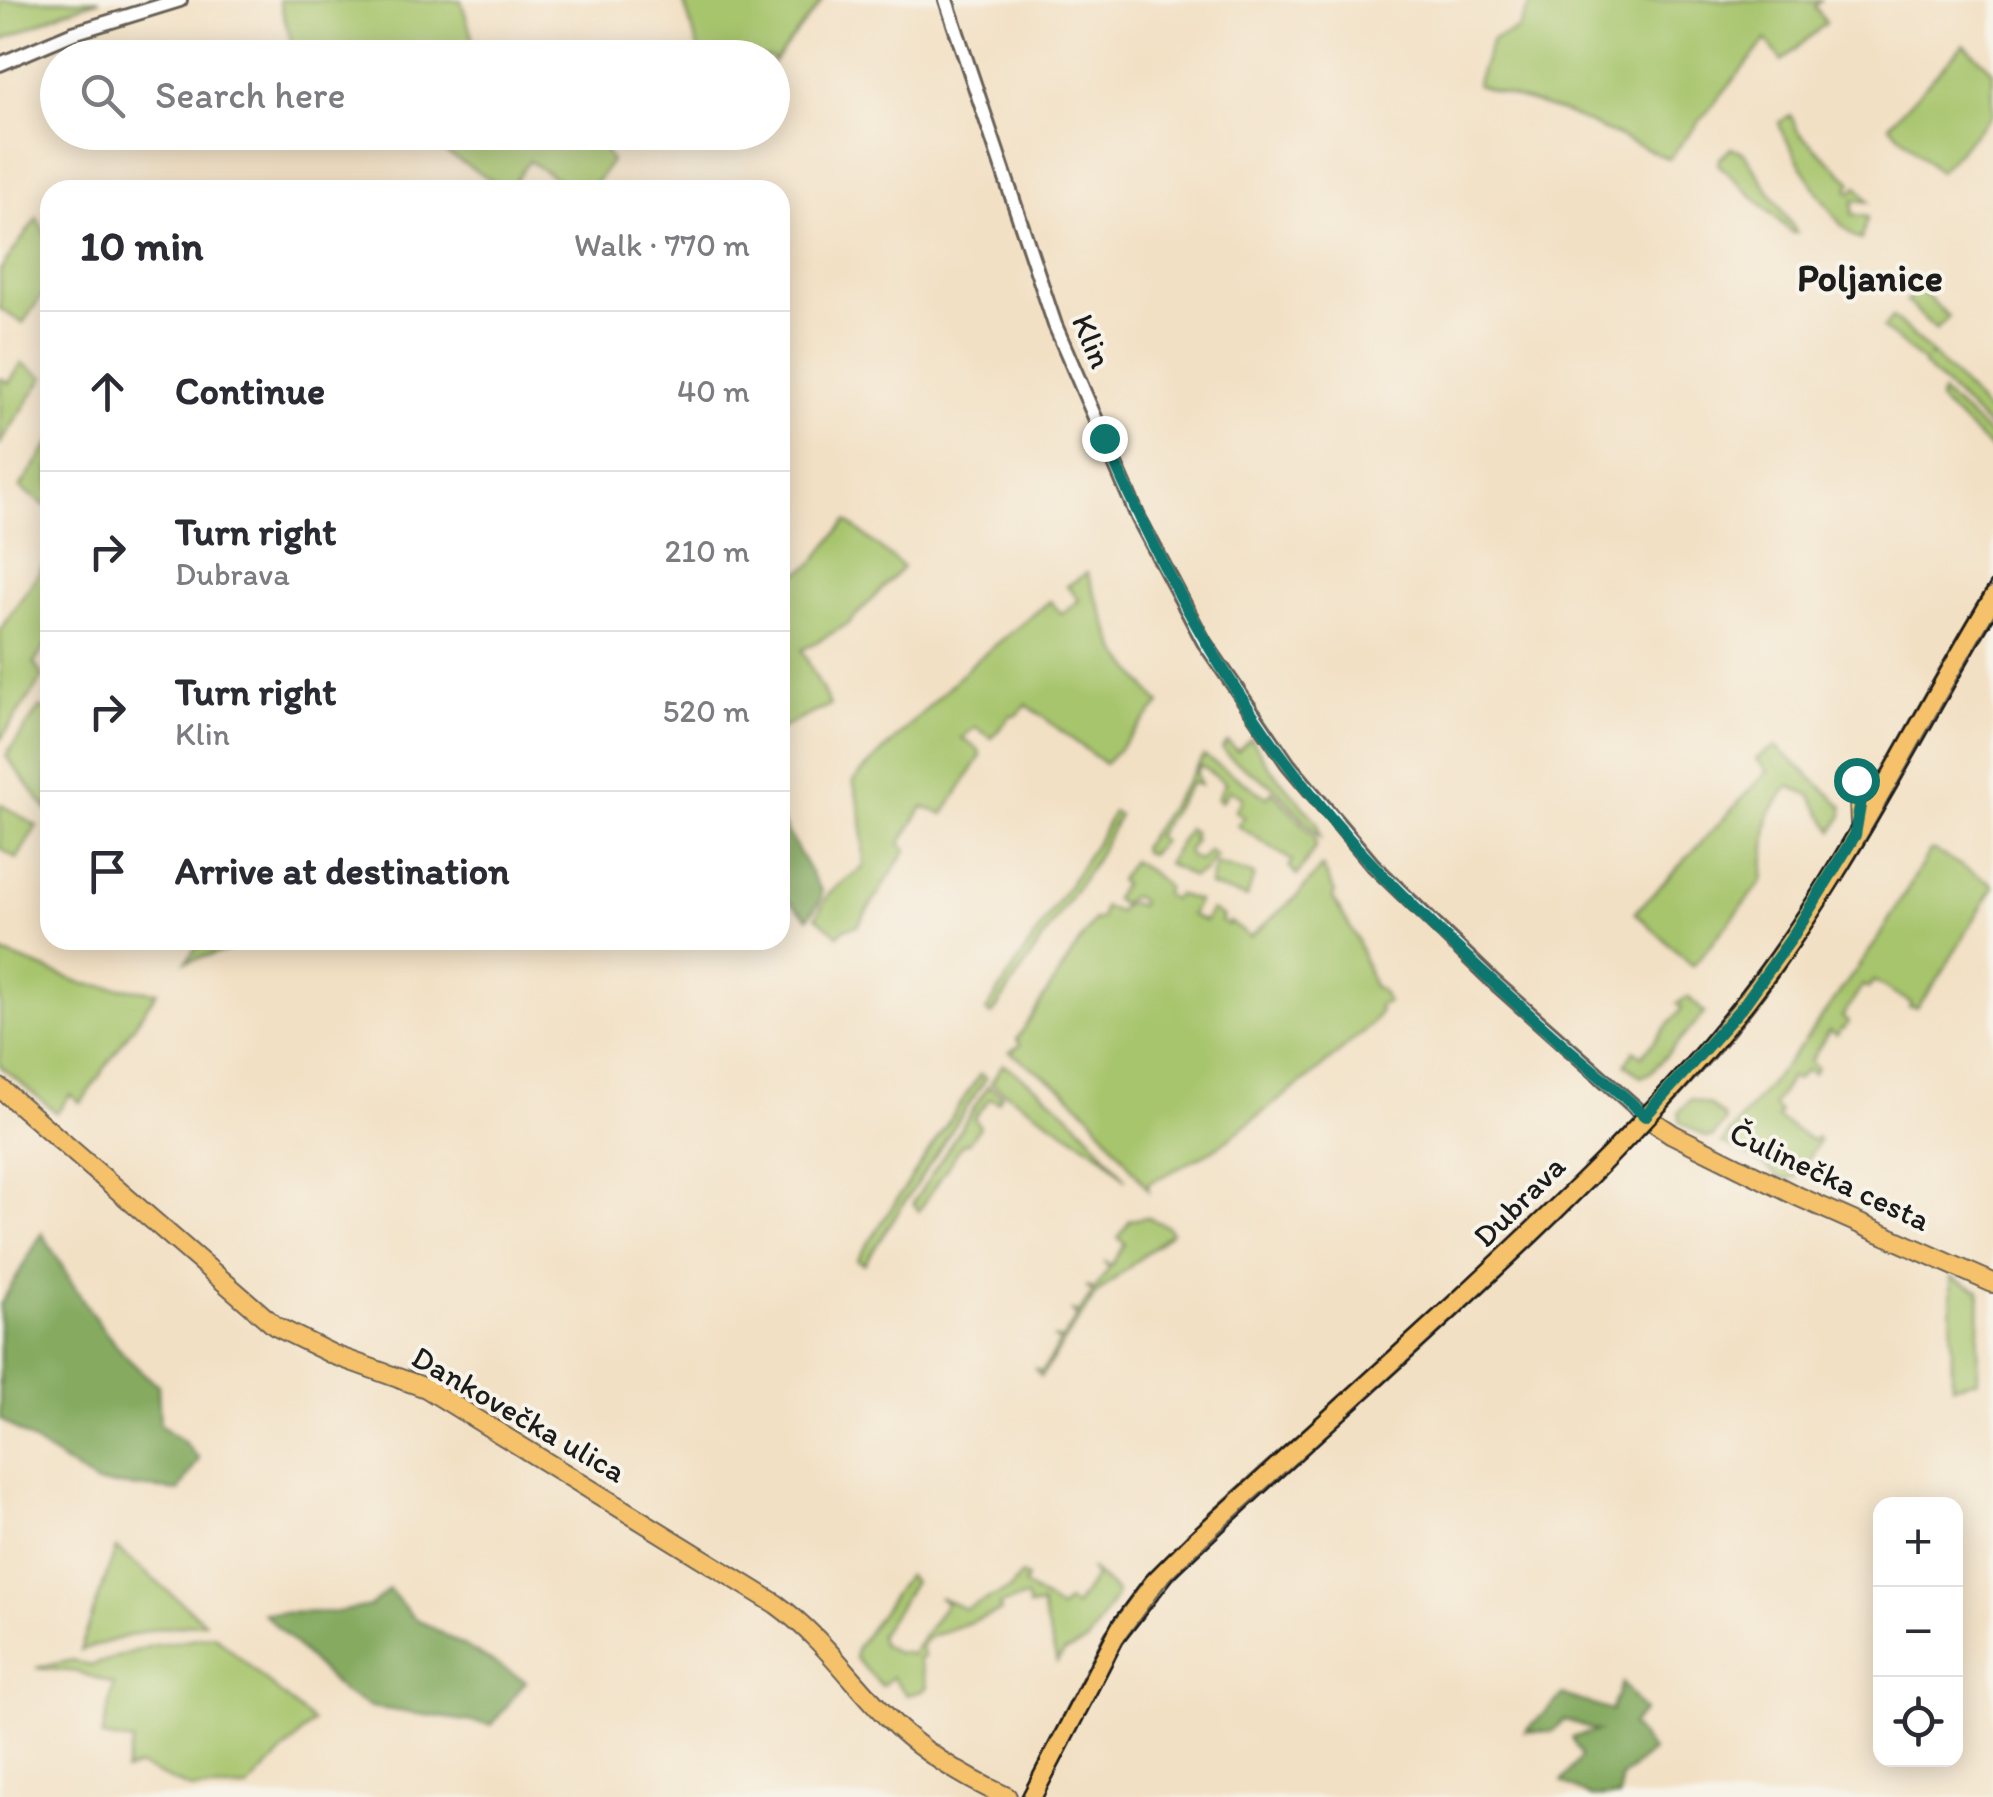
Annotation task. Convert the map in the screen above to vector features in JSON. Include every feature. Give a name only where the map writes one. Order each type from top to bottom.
[{"type":"main road","name":"Dubrava","points":[[1032,1797],[1108,1646],[1157,1579],[1494,1268],[1645,1116],[1743,1006],[1799,926],[1993,597]]},
{"type":"main road","points":[[1858,829],[1859,799],[1844,779],[1872,778],[1893,768]]},
{"type":"main road","name":"Dankovečka ulica","points":[[0,1088],[275,1326],[334,1355],[426,1388],[776,1604],[806,1626],[896,1725],[952,1766],[1006,1797]]},
{"type":"main road","name":"Čulinečka cesta","points":[[1645,1116],[1672,1134],[1797,1196],[1993,1283]]},
{"type":"street","points":[[57,40],[180,0]]},
{"type":"street","name":"Klin","points":[[946,0],[1055,325],[1138,516],[1204,642],[1288,764],[1373,865],[1493,981],[1645,1116]]},
{"type":"street","points":[[0,64],[40,47]]},
{"type":"green space","points":[[0,0],[100,0],[0,41]]},
{"type":"green space","points":[[279,0],[461,0],[473,40],[291,40]]},
{"type":"green space","points":[[683,0],[823,0],[790,42],[696,40]]},
{"type":"green space","points":[[1537,0],[1821,0],[1815,6],[1826,23],[1782,61],[1766,40],[1669,159],[1568,114],[1476,85],[1492,40],[1518,29],[1529,6]]},
{"type":"green space","points":[[1964,44],[1993,71],[1993,114],[1939,172],[1889,125]]},
{"type":"green space","points":[[1791,116],[1799,133],[1852,182],[1847,189],[1851,193],[1857,186],[1869,202],[1854,200],[1852,214],[1868,217],[1861,240],[1851,235],[1829,209],[1787,141],[1779,122]]},
{"type":"green space","points":[[1731,148],[1744,153],[1797,233],[1792,233],[1718,164]]},
{"type":"green space","points":[[441,150],[604,150],[611,161],[598,180],[558,180],[529,161],[515,180],[491,180]]},
{"type":"green space","points":[[37,218],[40,298],[23,323],[0,309],[0,270]]},
{"type":"green space","points":[[1918,288],[1949,317],[1936,330],[1906,301]]},
{"type":"green space","points":[[1893,317],[1932,354],[1929,358],[1933,355],[1993,417],[1993,431],[1883,328]]},
{"type":"green space","points":[[22,363],[40,374],[40,383],[0,444],[0,378],[9,383]]},
{"type":"green space","points":[[1942,393],[1993,438],[1993,451],[1939,401]]},
{"type":"green space","points":[[40,458],[40,502],[20,488]]},
{"type":"green space","points":[[847,521],[903,567],[848,624],[802,650],[830,705],[790,724],[790,578],[811,565]]},
{"type":"green space","points":[[40,571],[40,654],[34,663],[40,681],[0,740],[0,630]]},
{"type":"green space","points":[[1087,573],[1118,652],[1160,704],[1105,764],[1027,705],[1016,716],[1011,715],[992,738],[975,727],[962,738],[978,749],[981,756],[944,814],[923,807],[900,844],[907,849],[858,925],[838,935],[816,917],[830,892],[864,867],[862,817],[853,781],[973,663],[1050,601],[1062,614],[1079,600],[1067,586]]},
{"type":"green space","points":[[40,707],[40,801],[6,756]]},
{"type":"green space","points":[[1251,738],[1267,764],[1317,822],[1320,837],[1274,787],[1222,748],[1228,742],[1237,751]]},
{"type":"green space","points":[[1776,746],[1843,806],[1843,816],[1833,831],[1810,795],[1788,786],[1769,815],[1763,881],[1693,966],[1635,913],[1768,771],[1756,759]]},
{"type":"green space","points":[[1204,756],[1267,797],[1272,791],[1314,836],[1316,846],[1297,876],[1289,866],[1292,861],[1237,825],[1244,817],[1235,811],[1241,796],[1230,790],[1221,802],[1217,799],[1225,783],[1201,766],[1196,773],[1200,785],[1191,783],[1156,836],[1162,841],[1150,854],[1143,852],[1142,847]]},
{"type":"green space","points":[[0,804],[37,826],[17,859],[0,848]]},
{"type":"green space","points":[[1113,812],[1119,815],[1095,861],[992,1015],[986,1011]]},
{"type":"green space","points":[[1188,829],[1195,840],[1189,856],[1200,861],[1209,851],[1216,856],[1204,872],[1192,877],[1167,863]]},
{"type":"green space","points":[[790,836],[822,892],[808,918],[790,902]]},
{"type":"green space","points":[[1930,851],[1992,883],[1993,888],[1917,1008],[1909,1007],[1911,1003],[1874,981],[1869,988],[1863,985],[1842,1017],[1849,1022],[1837,1035],[1829,1031],[1810,1062],[1817,1068],[1813,1074],[1806,1070],[1796,1080],[1791,1077],[1773,1106],[1780,1112],[1777,1118],[1819,1141],[1796,1177],[1783,1180],[1760,1162],[1722,1143],[1803,1043],[1874,945]]},
{"type":"green space","points":[[1132,861],[1167,887],[1164,894],[1173,899],[1177,894],[1198,901],[1191,915],[1204,921],[1212,910],[1223,917],[1221,921],[1228,925],[1230,922],[1250,937],[1294,899],[1322,867],[1335,892],[1333,898],[1356,937],[1374,987],[1381,990],[1388,1002],[1379,1005],[1380,1012],[1371,1025],[1321,1068],[1215,1149],[1148,1184],[1149,1191],[1091,1115],[1063,1089],[1010,1052],[1020,1045],[1017,1039],[1094,920],[1101,919],[1104,907],[1119,912],[1130,903],[1139,906],[1141,901],[1133,896],[1121,904],[1114,899],[1123,884],[1119,880]]},
{"type":"green space","points":[[1215,864],[1254,875],[1247,898],[1209,886]]},
{"type":"green space","points":[[194,950],[229,950],[186,962]]},
{"type":"green space","points":[[0,952],[85,984],[157,992],[81,1103],[70,1095],[57,1113],[0,1066]]},
{"type":"green space","points":[[1688,997],[1705,1013],[1651,1072],[1641,1077],[1625,1064],[1634,1050],[1642,1056],[1682,1008],[1677,1003]]},
{"type":"green space","points":[[1003,1064],[1070,1116],[1126,1180],[1104,1156],[991,1083]]},
{"type":"green space","points":[[980,1074],[986,1078],[864,1264],[857,1260]]},
{"type":"green space","points":[[988,1086],[1002,1095],[998,1102],[990,1098],[974,1118],[980,1127],[968,1143],[963,1143],[919,1211],[913,1203]]},
{"type":"green space","points":[[1691,1099],[1710,1105],[1724,1117],[1725,1122],[1713,1137],[1680,1122],[1679,1112]]},
{"type":"green space","points":[[1147,1217],[1172,1232],[1096,1294],[1041,1377],[1034,1368],[1042,1372],[1060,1342],[1053,1338],[1062,1340],[1077,1317],[1071,1310],[1078,1314],[1093,1292],[1086,1287],[1095,1289],[1109,1268],[1104,1261],[1111,1265],[1125,1244],[1118,1238],[1130,1220]]},
{"type":"green space","points":[[42,1233],[107,1334],[158,1385],[160,1425],[199,1459],[179,1491],[95,1483],[0,1419],[0,1305]]},
{"type":"green space","points":[[1951,1277],[1980,1290],[1978,1380],[1952,1386]]},
{"type":"green space","points":[[116,1548],[206,1622],[149,1630],[80,1650]]},
{"type":"green space","points":[[1090,1568],[1116,1592],[1115,1598],[1087,1642],[1065,1652],[1057,1662],[1041,1605],[1029,1607],[1026,1597],[999,1605],[1001,1611],[929,1637],[921,1646],[924,1657],[919,1659],[927,1686],[923,1691],[907,1695],[892,1677],[882,1686],[855,1658],[856,1649],[907,1575],[914,1582],[879,1636],[882,1644],[897,1653],[911,1655],[946,1603],[939,1597],[965,1609],[1010,1589],[1021,1575],[1027,1578],[1024,1585],[1060,1609],[1067,1601],[1075,1607],[1095,1577]]},
{"type":"green space","points":[[389,1589],[412,1616],[526,1681],[492,1725],[371,1707],[344,1693],[263,1613],[337,1612],[371,1606]]},
{"type":"green space","points":[[214,1635],[313,1722],[247,1789],[191,1789],[139,1766],[125,1771],[133,1742],[102,1737],[114,1684],[77,1672],[36,1668],[73,1660],[90,1666],[150,1646]]},
{"type":"green space","points":[[1622,1683],[1644,1711],[1631,1725],[1652,1751],[1621,1778],[1620,1797],[1591,1797],[1562,1782],[1581,1756],[1572,1737],[1597,1731],[1564,1720],[1552,1732],[1525,1731],[1563,1695],[1611,1711]]},
{"type":"tram line","points":[[1021,1797],[1113,1620],[1145,1577],[1566,1185],[1643,1107],[1715,1024],[1816,884],[1993,579]]},
{"type":"tram line","points":[[1043,1797],[1123,1643],[1174,1578],[1545,1234],[1686,1088],[1751,1011],[1849,869],[1993,619]]},
{"type":"district","name":"Poljanice","points":[[1870,278]]},
{"type":"route","points":[[1104,438],[1190,620],[1288,764],[1385,878],[1493,981],[1645,1116],[1743,1006],[1824,887],[1858,829],[1859,799],[1844,779],[1856,780]]}]
